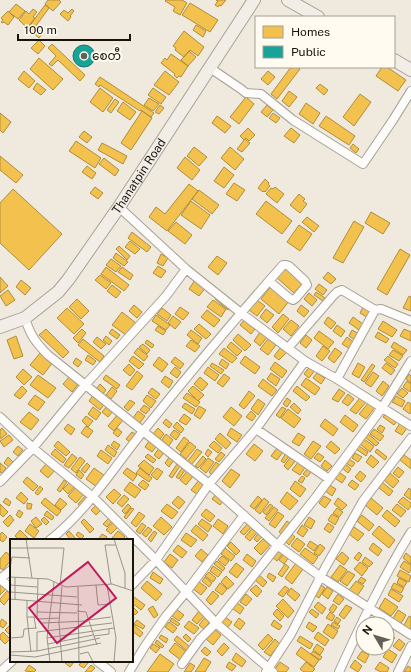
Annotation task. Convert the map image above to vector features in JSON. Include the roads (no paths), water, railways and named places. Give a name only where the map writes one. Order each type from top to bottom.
[{"type":"main road","name":"Thanatpin Road","points":[[2,324],[25,318],[58,292],[68,280],[119,207],[254,0]]},
{"type":"main road","points":[[288,0],[316,16]]},
{"type":"main road","points":[[395,61],[411,70]]},
{"type":"street","points":[[210,68],[246,93],[261,94],[293,120],[363,164],[411,91]]},
{"type":"street","points":[[119,207],[186,269],[305,361],[337,379],[411,426]]},
{"type":"street","points":[[51,539],[93,497],[143,431],[240,312],[283,265],[286,265],[305,281],[307,285],[293,300],[269,281]]},
{"type":"street","points":[[0,482],[33,448],[86,384],[166,296],[186,269]]},
{"type":"street","points":[[288,348],[337,292],[342,290],[375,310],[381,309],[411,321]]},
{"type":"street","points":[[337,379],[375,310]]},
{"type":"street","points":[[25,318],[29,331],[37,344],[48,355],[209,484],[277,545],[321,577],[411,635]]},
{"type":"street","points":[[133,584],[156,560],[209,484],[256,429],[305,361]]},
{"type":"street","points":[[182,664],[200,639],[216,624],[329,479],[382,408],[411,361]]},
{"type":"street","points":[[0,417],[33,448],[93,497],[156,560],[216,624],[269,671],[291,634],[363,501],[411,438]]},
{"type":"street","points":[[256,429],[329,479]]},
{"type":"street","points":[[129,672],[166,616],[244,515]]},
{"type":"street","points":[[339,672],[368,607],[394,559],[411,532]]},
{"type":"street","points":[[10,571],[0,579],[10,587]]},
{"type":"street","points":[[398,672],[411,646]]},
{"type":"street","points":[[0,672],[11,662]]},
{"type":"street","points":[[98,662],[109,671]]},
{"type":"place","name":"စေတီ","points":[[84,56]]}]
